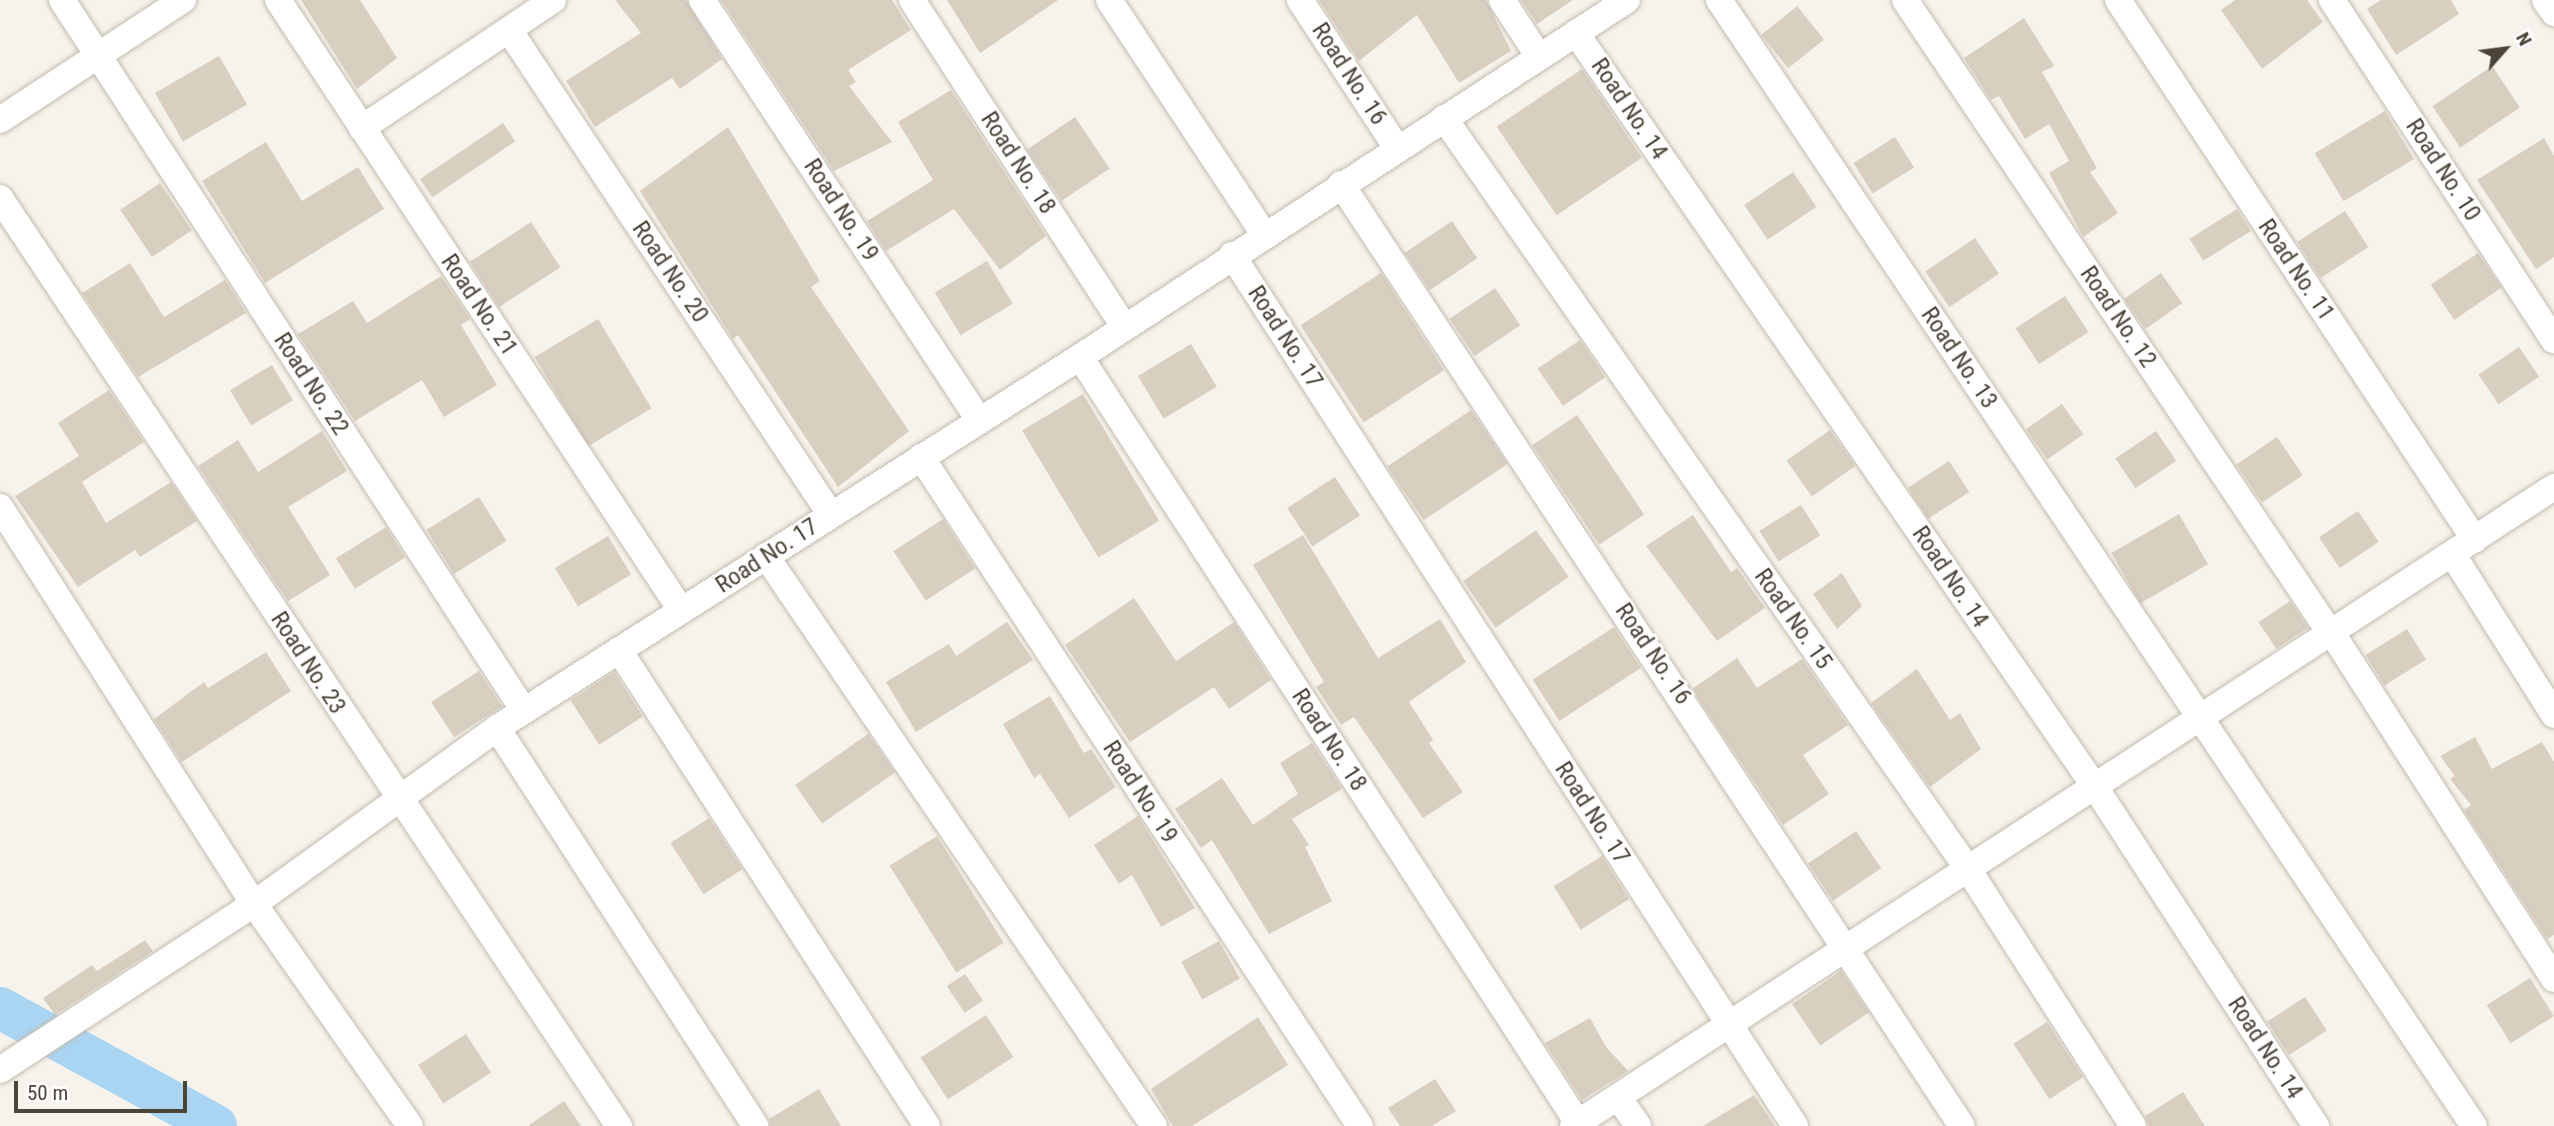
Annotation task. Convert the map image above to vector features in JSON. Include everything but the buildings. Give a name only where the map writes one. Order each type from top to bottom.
[{"type":"street","name":"Road No. 22","points":[[62,0],[524,711]]},
{"type":"street","points":[[0,120],[183,0]]},
{"type":"street","name":"Road No. 21","points":[[278,0],[681,610]]},
{"type":"street","points":[[362,128],[553,0]]},
{"type":"street","name":"Road No. 19","points":[[702,0],[979,420]]},
{"type":"street","name":"Road No. 18","points":[[912,0],[1124,327]]},
{"type":"street","points":[[1109,0],[1264,234]]},
{"type":"street","name":"Road No. 16","points":[[1300,0],[1397,148]]},
{"type":"street","points":[[1502,0],[1539,57]]},
{"type":"street","points":[[1232,255],[1627,0]]},
{"type":"street","name":"Road No. 13","points":[[1719,0],[2474,1126]]},
{"type":"street","name":"Road No. 12","points":[[1905,0],[2331,633],[2554,979]]},
{"type":"street","name":"Road No. 11","points":[[2118,0],[2475,540]]},
{"type":"street","name":"Road No. 10","points":[[2332,0],[2554,340]]},
{"type":"street","points":[[2545,0],[2554,13]]},
{"type":"street","name":"Road No. 20","points":[[509,30],[831,515]]},
{"type":"street","name":"Road No. 14","points":[[1576,33],[2095,787],[2316,1126]]},
{"type":"street","name":"Road No. 15","points":[[1444,118],[1968,869],[2133,1126]]},
{"type":"street","name":"Road No. 16","points":[[1341,184],[1847,947],[1962,1126]]},
{"type":"street","name":"Road No. 23","points":[[0,198],[398,799],[619,1126]]},
{"type":"street","name":"Road No. 17","points":[[0,1070],[116,997],[254,904],[497,728],[1080,357],[1232,255],[1795,1126]]},
{"type":"street","name":"Road No. 18","points":[[1080,357],[1575,1124]]},
{"type":"street","name":"Road No. 19","points":[[921,457],[1360,1126]]},
{"type":"street","points":[[1575,1124],[2554,487]]},
{"type":"street","points":[[0,507],[254,904],[410,1126]]},
{"type":"street","points":[[2453,555],[2554,715]]},
{"type":"street","points":[[766,556],[1154,1126]]},
{"type":"street","points":[[620,650],[927,1126]]},
{"type":"street","points":[[497,728],[755,1126]]},
{"type":"street","points":[[1618,1097],[1638,1126]]},
{"type":"waterway","points":[[0,1008],[216,1126]]}]
